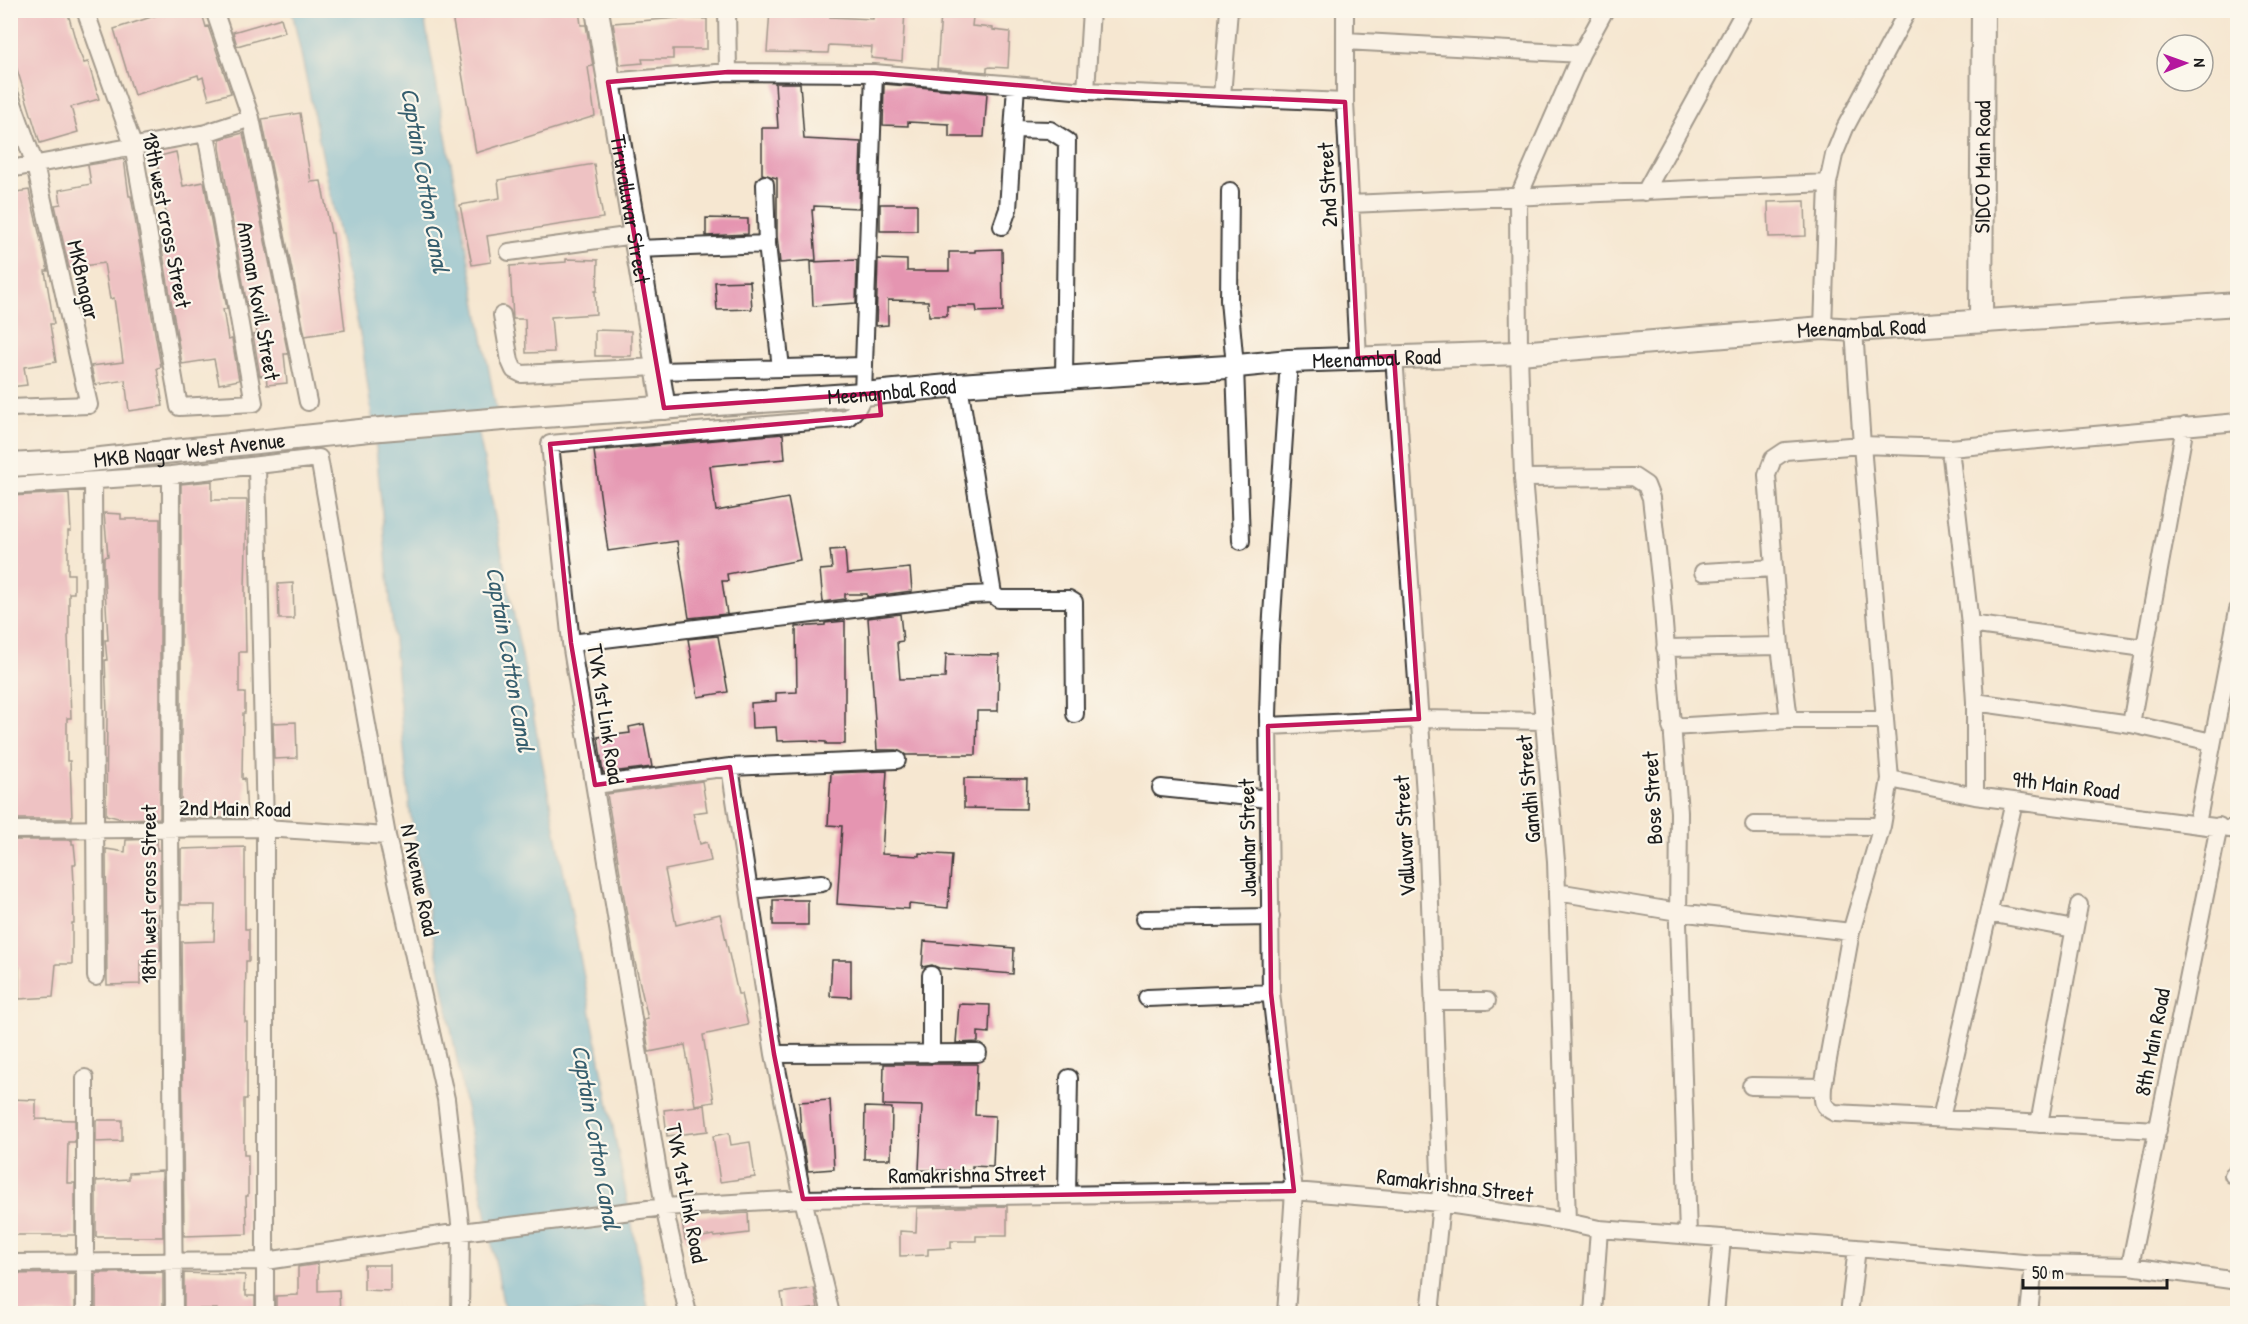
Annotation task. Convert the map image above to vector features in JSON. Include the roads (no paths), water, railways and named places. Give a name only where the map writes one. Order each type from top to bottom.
[{"type":"main road","name":"Tiruvalluvar Street","points":[[597,10],[664,408]]},
{"type":"main road","name":"SIDCO Main Road","points":[[1981,321],[1983,10]]},
{"type":"main road","name":"Meenambal Road","points":[[515,418],[1289,361],[1519,353],[1823,328],[1854,330],[2238,304]]},
{"type":"main road","name":"MKB Nagar West Avenue","points":[[10,465],[82,461],[369,430],[515,418]]},
{"type":"street","name":"18th west cross Street","points":[[85,10],[133,145],[179,407]]},
{"type":"street","points":[[214,10],[251,118],[308,402]]},
{"type":"street","points":[[727,10],[728,72]]},
{"type":"street","points":[[1086,91],[1091,10]]},
{"type":"street","points":[[1222,96],[1229,10]]},
{"type":"street","name":"2nd Street","points":[[1345,10],[1345,102],[1358,358]]},
{"type":"street","points":[[1518,198],[1581,54],[1605,10]]},
{"type":"street","points":[[1645,192],[1745,10]]},
{"type":"street","points":[[1823,328],[1828,183],[1834,155],[1845,128],[1908,10]]},
{"type":"street","points":[[1345,41],[1581,54]]},
{"type":"street","points":[[608,82],[728,72],[874,73],[1086,91],[1345,102]]},
{"type":"street","points":[[863,394],[874,73]]},
{"type":"street","points":[[1002,226],[1008,209],[1016,85]]},
{"type":"street","name":"MKBnagar","points":[[10,94],[34,165],[89,405],[10,408]]},
{"type":"street","points":[[10,169],[206,133],[251,118]]},
{"type":"street","points":[[1013,129],[1050,130],[1067,141],[1064,378]]},
{"type":"street","name":"Amman Kovil Street","points":[[179,407],[254,402],[206,133]]},
{"type":"street","points":[[1350,204],[1828,183]]},
{"type":"street","points":[[765,184],[767,244],[781,368]]},
{"type":"street","points":[[1230,191],[1229,300],[1235,366],[1241,541]]},
{"type":"street","name":"Gandhi Street","points":[[1518,198],[1523,478],[1557,892],[1567,1222]]},
{"type":"street","points":[[509,252],[635,242],[767,244]]},
{"type":"street","points":[[502,315],[510,361],[514,370],[522,374],[657,369],[864,366]]},
{"type":"street","points":[[1854,330],[1890,779],[1882,826],[1851,932],[1822,1087],[1822,1102],[1826,1109],[1835,1113],[2158,1130]]},
{"type":"street","name":"Valluvar Street","points":[[1394,356],[1426,822],[1441,1203],[1430,1314]]},
{"type":"street","name":"Jawahar Street","points":[[1286,1314],[1294,1191],[1271,993],[1268,726],[1270,646],[1289,361]]},
{"type":"street","points":[[959,385],[993,594],[999,599],[1070,599],[1074,602],[1075,714]]},
{"type":"street","name":"TVK 1st Link Road","points":[[688,1314],[664,1207],[571,643],[550,444],[847,418],[860,405],[863,394]]},
{"type":"street","points":[[1789,720],[1780,646],[1767,475],[1773,459],[1785,451],[1862,445],[1950,447],[2238,422]]},
{"type":"street","points":[[2132,724],[2185,426]]},
{"type":"street","points":[[1950,447],[1970,624],[1975,702],[1975,796]]},
{"type":"street","name":"N Avenue Road","points":[[257,466],[319,458],[387,836],[446,1099],[461,1232],[460,1314]]},
{"type":"street","points":[[10,486],[171,475],[257,466],[265,828],[266,1314]]},
{"type":"street","name":"18th west cross Street","points":[[171,475],[170,829],[174,1314]]},
{"type":"street","name":"Bose Street","points":[[1523,478],[1634,477],[1646,485],[1651,498],[1661,586],[1678,812],[1678,912],[1688,1236]]},
{"type":"street","points":[[93,481],[96,977]]},
{"type":"street","points":[[1703,572],[1774,568]]},
{"type":"street","points":[[571,643],[993,594]]},
{"type":"street","points":[[2197,824],[2238,610]]},
{"type":"street","points":[[1970,624],[2144,648]]},
{"type":"street","points":[[1665,648],[1780,646]]},
{"type":"street","points":[[1975,702],[2132,724],[2212,742]]},
{"type":"street","points":[[1268,726],[1419,719],[1544,721]]},
{"type":"street","points":[[1671,727],[1789,720],[1885,720]]},
{"type":"street","points":[[595,785],[730,767],[897,760]]},
{"type":"street","points":[[730,767],[774,1054],[803,1199],[831,1314]]},
{"type":"street","name":"9th Main Road","points":[[1890,779],[2014,802],[2238,830]]},
{"type":"street","points":[[1161,788],[1269,799]]},
{"type":"street","points":[[1941,1118],[2014,802]]},
{"type":"street","points":[[1754,825],[1882,826]]},
{"type":"street","name":"8th Main Road","points":[[2130,1266],[2218,826]]},
{"type":"street","name":"2nd Main Road","points":[[10,830],[265,828],[387,836]]},
{"type":"street","points":[[749,890],[822,883]]},
{"type":"street","points":[[1557,892],[1678,912],[1851,932]]},
{"type":"street","points":[[2039,1124],[2079,905]]},
{"type":"street","points":[[1989,913],[2074,929]]},
{"type":"street","points":[[1144,920],[1270,917]]},
{"type":"street","points":[[931,975],[931,1054]]},
{"type":"street","points":[[1147,998],[1271,993]]},
{"type":"street","points":[[1433,1000],[1487,1001]]},
{"type":"street","points":[[774,1054],[978,1053]]},
{"type":"street","points":[[85,1078],[85,1314]]},
{"type":"street","points":[[1067,1195],[1069,1078]]},
{"type":"street","points":[[1751,1086],[1822,1087]]},
{"type":"street","name":"Ramakrishna Street","points":[[10,1263],[266,1261],[461,1232],[664,1207],[803,1199],[1294,1191],[1441,1203],[1599,1229],[2034,1264],[2130,1266],[2238,1281]]},
{"type":"street","points":[[1593,1314],[1599,1229]]},
{"type":"street","points":[[1715,1314],[1722,1238]]},
{"type":"street","points":[[1849,1314],[1857,1248]]},
{"type":"street","points":[[2029,1314],[2034,1264]]},
{"type":"water","name":"Captain Cotton Canal","points":[[292,11],[423,11],[497,414],[476,419],[649,1313],[505,1313],[410,813],[375,438],[362,344]]}]
